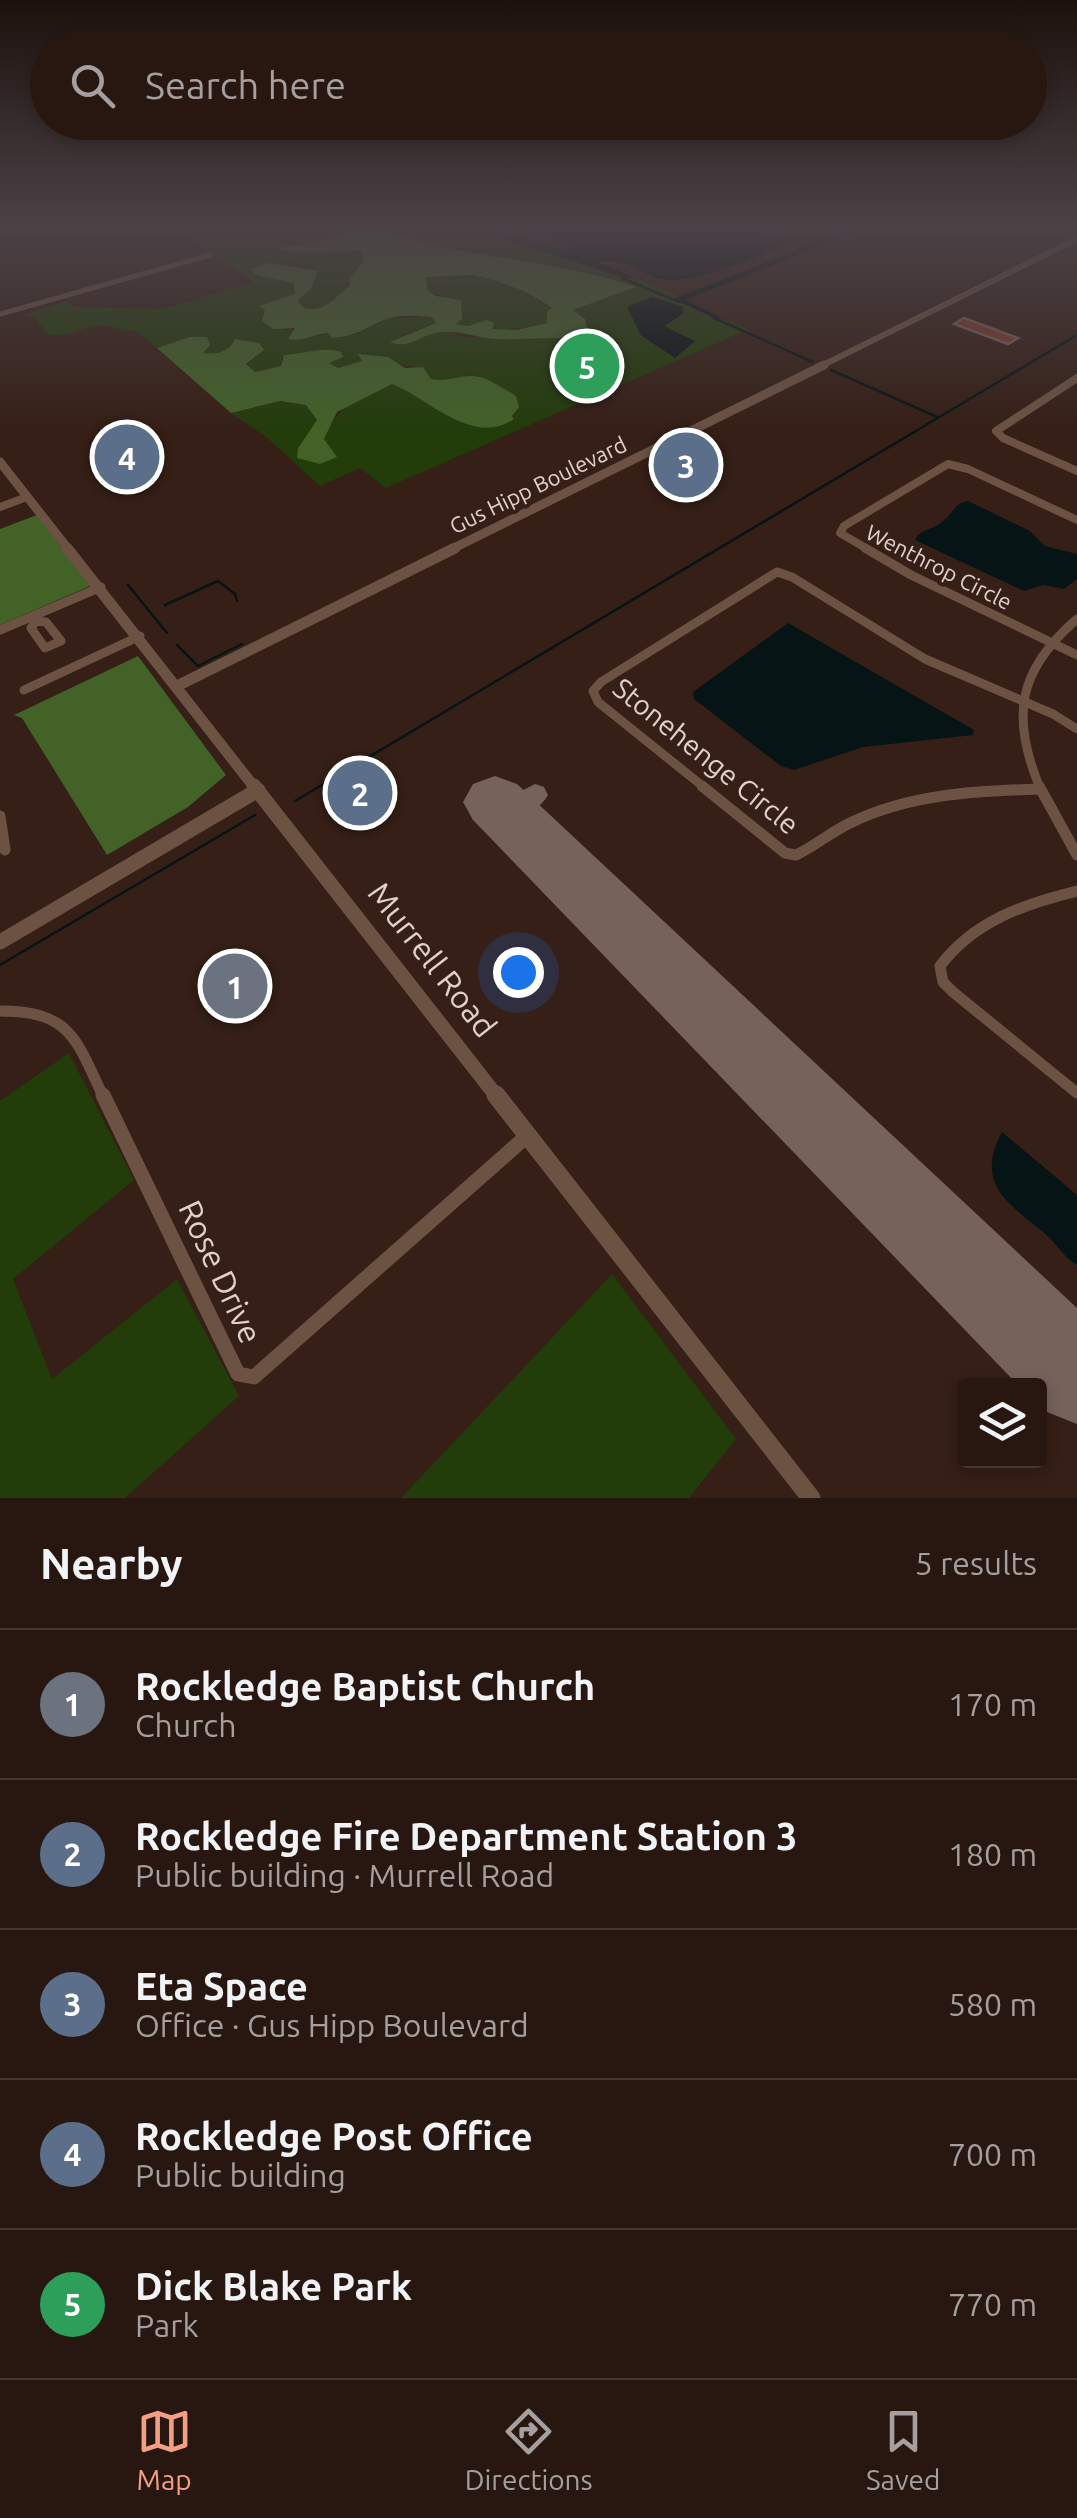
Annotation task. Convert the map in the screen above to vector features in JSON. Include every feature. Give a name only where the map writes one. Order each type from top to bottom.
[{"type":"street","points":[[0,314],[68,295]]},
{"type":"street","name":"Gus Hipp Boulevard","points":[[177,686],[964,295]]},
{"type":"street","points":[[1077,378],[996,430],[1003,438],[1077,471]]},
{"type":"street","name":"Murrell Road","points":[[1,464],[140,636],[811,1498]]},
{"type":"street","name":"Wenthrop Circle","points":[[1051,643],[910,575],[840,532],[948,464],[968,469],[1077,520]]},
{"type":"street","points":[[0,507],[27,497]]},
{"type":"street","name":"Stonehenge Circle","points":[[1025,702],[971,682],[919,656],[792,577],[776,572],[600,682],[593,691],[598,702],[786,853],[796,855],[850,823],[900,804],[977,790],[1040,790]]},
{"type":"street","points":[[0,630],[34,619],[101,587]]},
{"type":"street","points":[[1077,619],[1051,643],[1036,664],[1025,702],[1024,730],[1040,790],[1077,854]]},
{"type":"street","points":[[24,690],[140,636]]},
{"type":"street","points":[[1051,643],[1077,655]]},
{"type":"street","points":[[1025,702],[1055,714],[1077,729]]},
{"type":"street","points":[[0,942],[258,790]]},
{"type":"street","points":[[0,816],[5,850]]},
{"type":"street","points":[[1077,891],[1009,912],[964,941],[940,966],[943,982],[953,992],[1077,1093]]},
{"type":"street","name":"Rose Drive","points":[[0,1011],[34,1011],[72,1033],[238,1374],[254,1377],[528,1135]]},
{"type":"green space","points":[[210,295],[293,295],[260,307],[265,310],[262,321],[313,337],[329,333],[354,335],[389,318],[432,317],[436,323],[399,336],[449,331],[461,337],[536,336],[590,342],[571,310],[615,295],[676,295],[677,302],[749,329],[386,488],[360,468],[320,486],[265,436],[231,413],[280,401],[306,405],[317,420],[298,448],[324,440],[343,410],[392,384],[451,415],[484,426],[499,426],[513,420],[516,396],[470,375],[442,381],[431,379],[414,366],[359,355],[363,361],[338,368],[317,358],[297,355],[281,359],[282,366],[255,372],[246,364],[259,355],[259,343],[235,339],[221,352],[201,353],[189,337],[157,348],[136,331],[106,326],[48,335],[35,318],[24,315],[67,301],[76,307],[162,309]],"holes":[[[652,297],[682,307],[663,326],[679,333],[656,346],[640,335],[630,305]]]},
{"type":"green space","points":[[292,295],[304,295],[298,300],[304,308],[312,309],[339,295],[434,295],[461,300],[462,319],[456,324],[468,326],[487,320],[494,323],[492,329],[516,330],[547,323],[547,311],[552,308],[529,295],[614,295],[573,310],[585,319],[590,341],[496,339],[448,332],[411,343],[390,342],[436,323],[432,317],[408,316],[389,318],[346,336],[332,338],[328,333],[294,340],[288,339],[295,328],[273,329],[262,321],[265,310],[259,306]]},
{"type":"green space","points":[[304,295],[340,295],[315,308],[304,308],[298,300]]},
{"type":"green space","points":[[440,295],[527,295],[552,309],[547,323],[506,330],[455,324],[446,297]]},
{"type":"green space","points":[[189,337],[207,337],[210,345],[203,353],[222,352],[235,339],[259,343],[264,350],[246,364],[255,372],[281,366],[284,355],[321,350],[341,352],[343,357],[329,363],[338,368],[362,361],[358,354],[388,357],[405,368],[423,367],[431,379],[482,378],[516,396],[519,407],[514,419],[483,428],[451,417],[392,384],[337,412],[324,439],[337,457],[320,464],[297,458],[298,448],[317,420],[306,405],[280,401],[231,413],[157,348]]},
{"type":"green space","points":[[37,515],[90,586],[0,625],[0,529]]},
{"type":"green space","points":[[138,656],[226,775],[188,807],[107,855],[22,718],[14,715]]},
{"type":"green space","points":[[69,1053],[134,1180],[13,1279],[52,1379],[177,1279],[239,1396],[125,1498],[0,1498],[0,1101]]},
{"type":"green space","points":[[612,1274],[736,1439],[689,1498],[401,1498]]},
{"type":"shaded area","points":[[698,295],[685,300],[724,319],[712,317],[674,299]]},
{"type":"shaded area","points":[[653,297],[683,307],[683,314],[664,326],[695,341],[675,358],[641,335],[627,307]]},
{"type":"shaded area","points":[[968,501],[1030,531],[1045,546],[1077,554],[1077,579],[1064,589],[1043,585],[1024,591],[915,540]]},
{"type":"shaded area","points":[[788,623],[974,730],[973,735],[863,747],[794,770],[781,766],[694,699],[693,692]]},
{"type":"shaded area","points":[[1002,1132],[1077,1195],[1077,1265],[998,1189],[992,1164]]},
{"type":"building","points":[[964,318],[1018,338],[1008,344],[954,324]]},
{"type":"building","points":[[365,774],[383,795],[356,812],[338,790]]},
{"type":"waterway","points":[[662,295],[679,302]]},
{"type":"waterway","points":[[714,318],[813,362]]},
{"type":"waterway","points":[[295,801],[1077,335]]},
{"type":"waterway","points":[[831,370],[937,417]]},
{"type":"waterway","points":[[165,605],[218,581],[235,594],[237,601]]},
{"type":"waterway","points":[[128,585],[167,633]]},
{"type":"waterway","points":[[177,645],[198,666],[242,644]]},
{"type":"waterway","points":[[0,965],[255,815]]},
{"type":"taxiway","points":[[505,812],[535,795]]},
{"type":"runway","points":[[495,802],[1077,1375]]},
{"type":"place","name":"Dick Blake Park","points":[[587,366]]},
{"type":"place","name":"Rockledge Post Office","points":[[127,457]]},
{"type":"place","name":"Eta Space","points":[[686,465]]},
{"type":"place","name":"Rockledge Fire Department Station 3","points":[[360,793]]},
{"type":"place","name":"Rockledge Baptist Church","points":[[235,986]]}]
